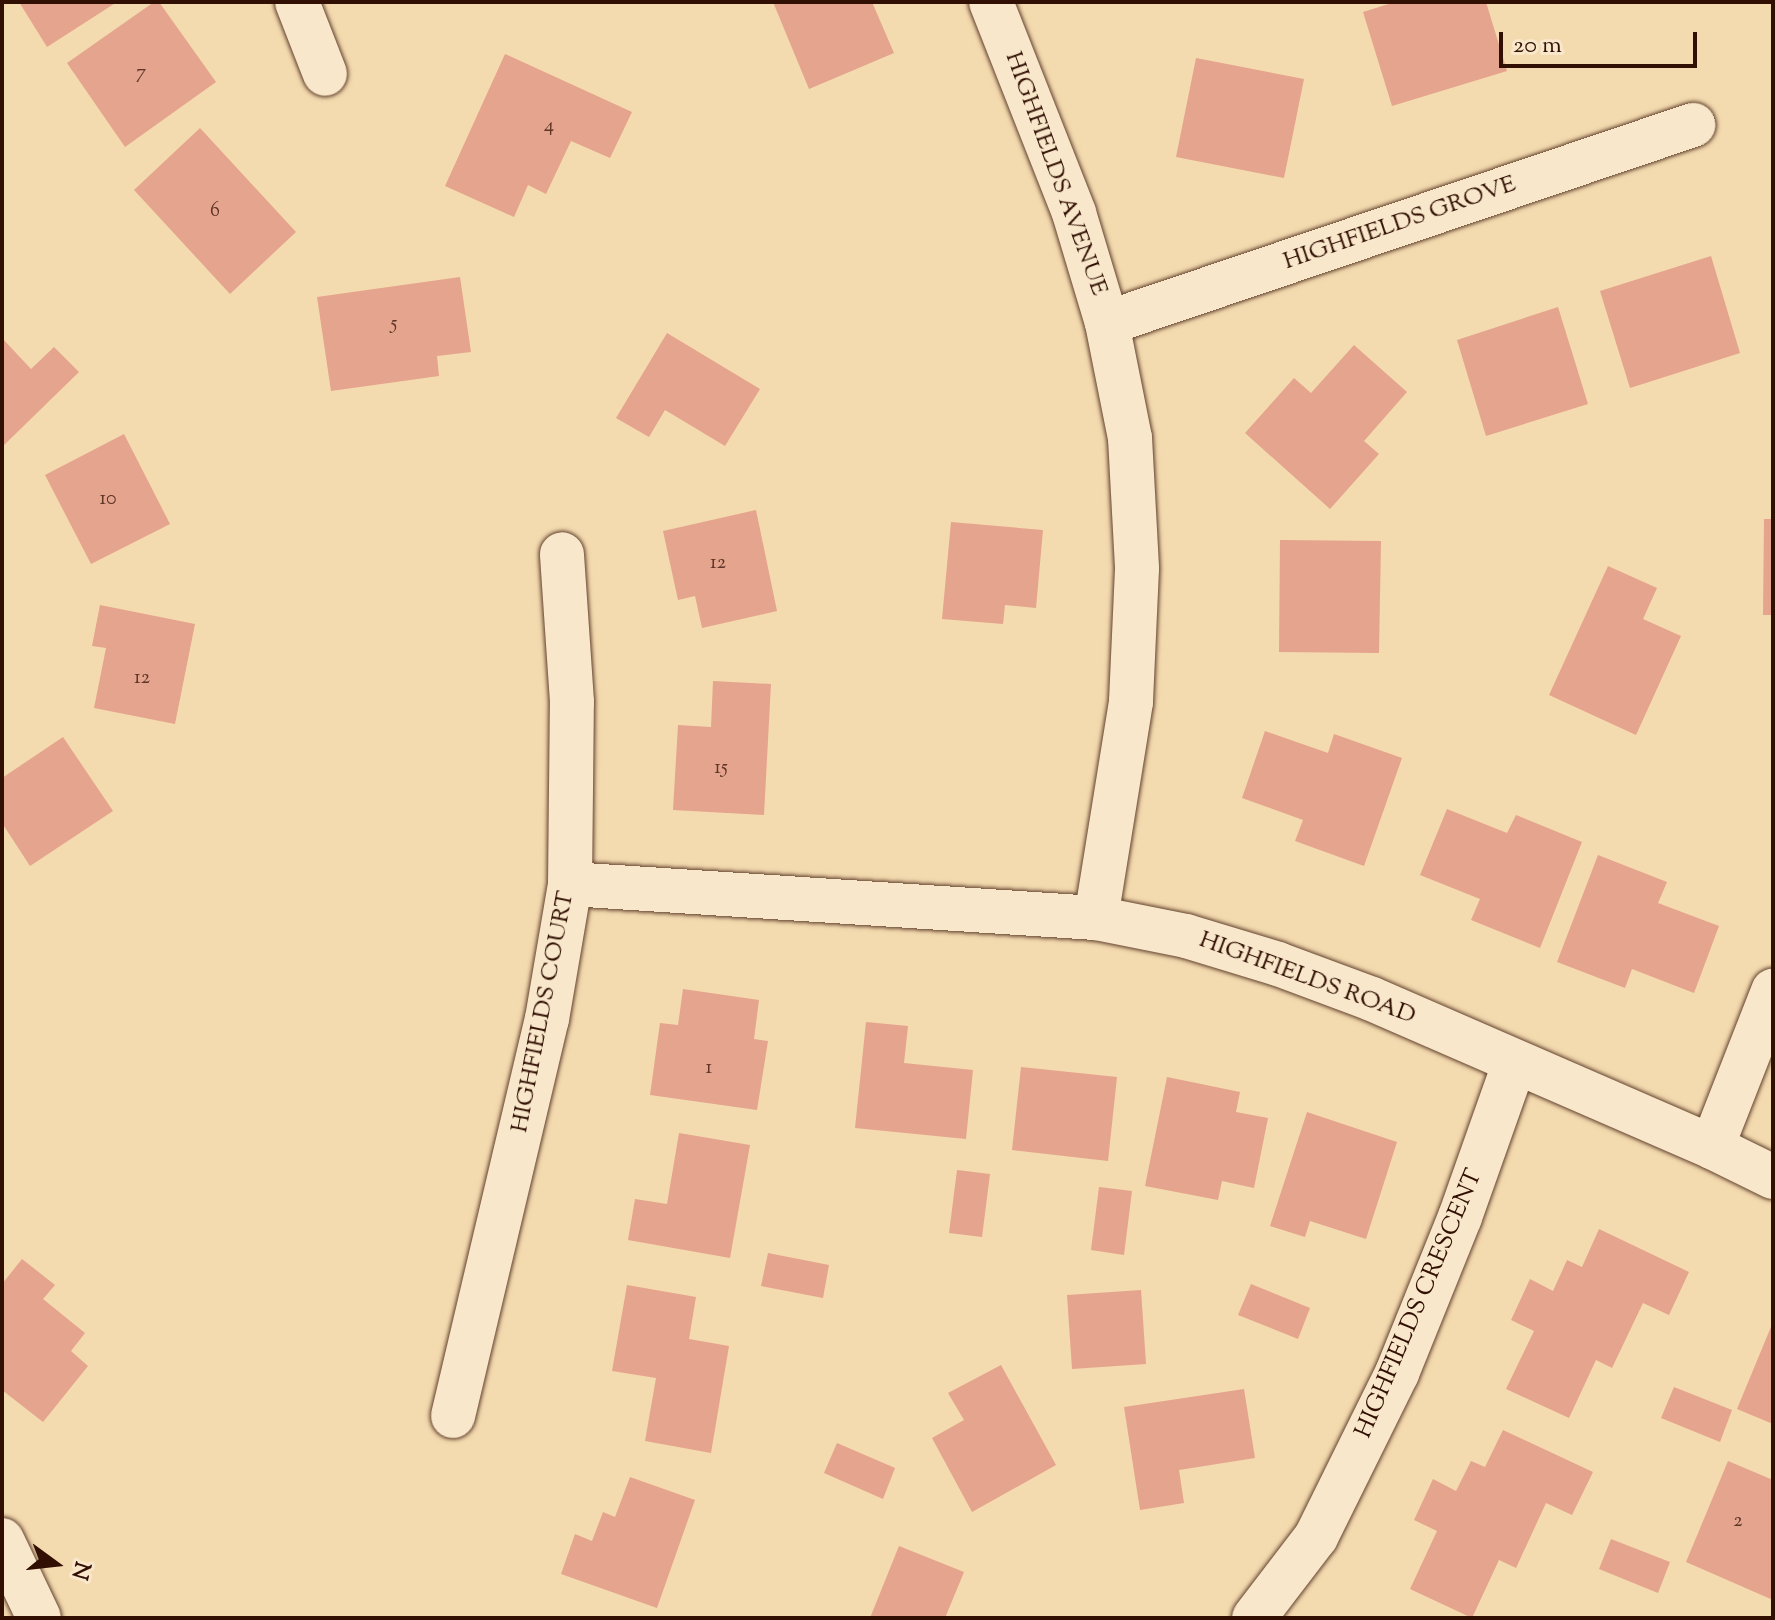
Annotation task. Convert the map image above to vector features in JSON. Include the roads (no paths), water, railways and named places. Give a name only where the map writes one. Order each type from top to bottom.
[{"type":"street","points":[[297,2],[325,74]]},
{"type":"street","name":"HIGHFIELDS AVENUE","points":[[991,2],[1074,213],[1107,323],[1130,438],[1137,569],[1131,702],[1096,918]]},
{"type":"street","name":"HIGHFIELDS GROVE","points":[[1107,323],[1693,125]]},
{"type":"street","name":"HIGHFIELDS COURT","points":[[453,1416],[547,1019],[570,884],[572,702],[562,554]]},
{"type":"street","name":"HIGHFIELDS ROAD","points":[[570,884],[1096,918],[1186,936],[1278,964],[1515,1062],[1712,1147],[1773,1177]]},
{"type":"street","points":[[1712,1147],[1773,991]]},
{"type":"street","name":"HIGHFIELDS CRESCENT","points":[[1254,1618],[1316,1537],[1397,1373],[1460,1217],[1515,1062]]},
{"type":"street","points":[[2,1540],[39,1618]]}]
